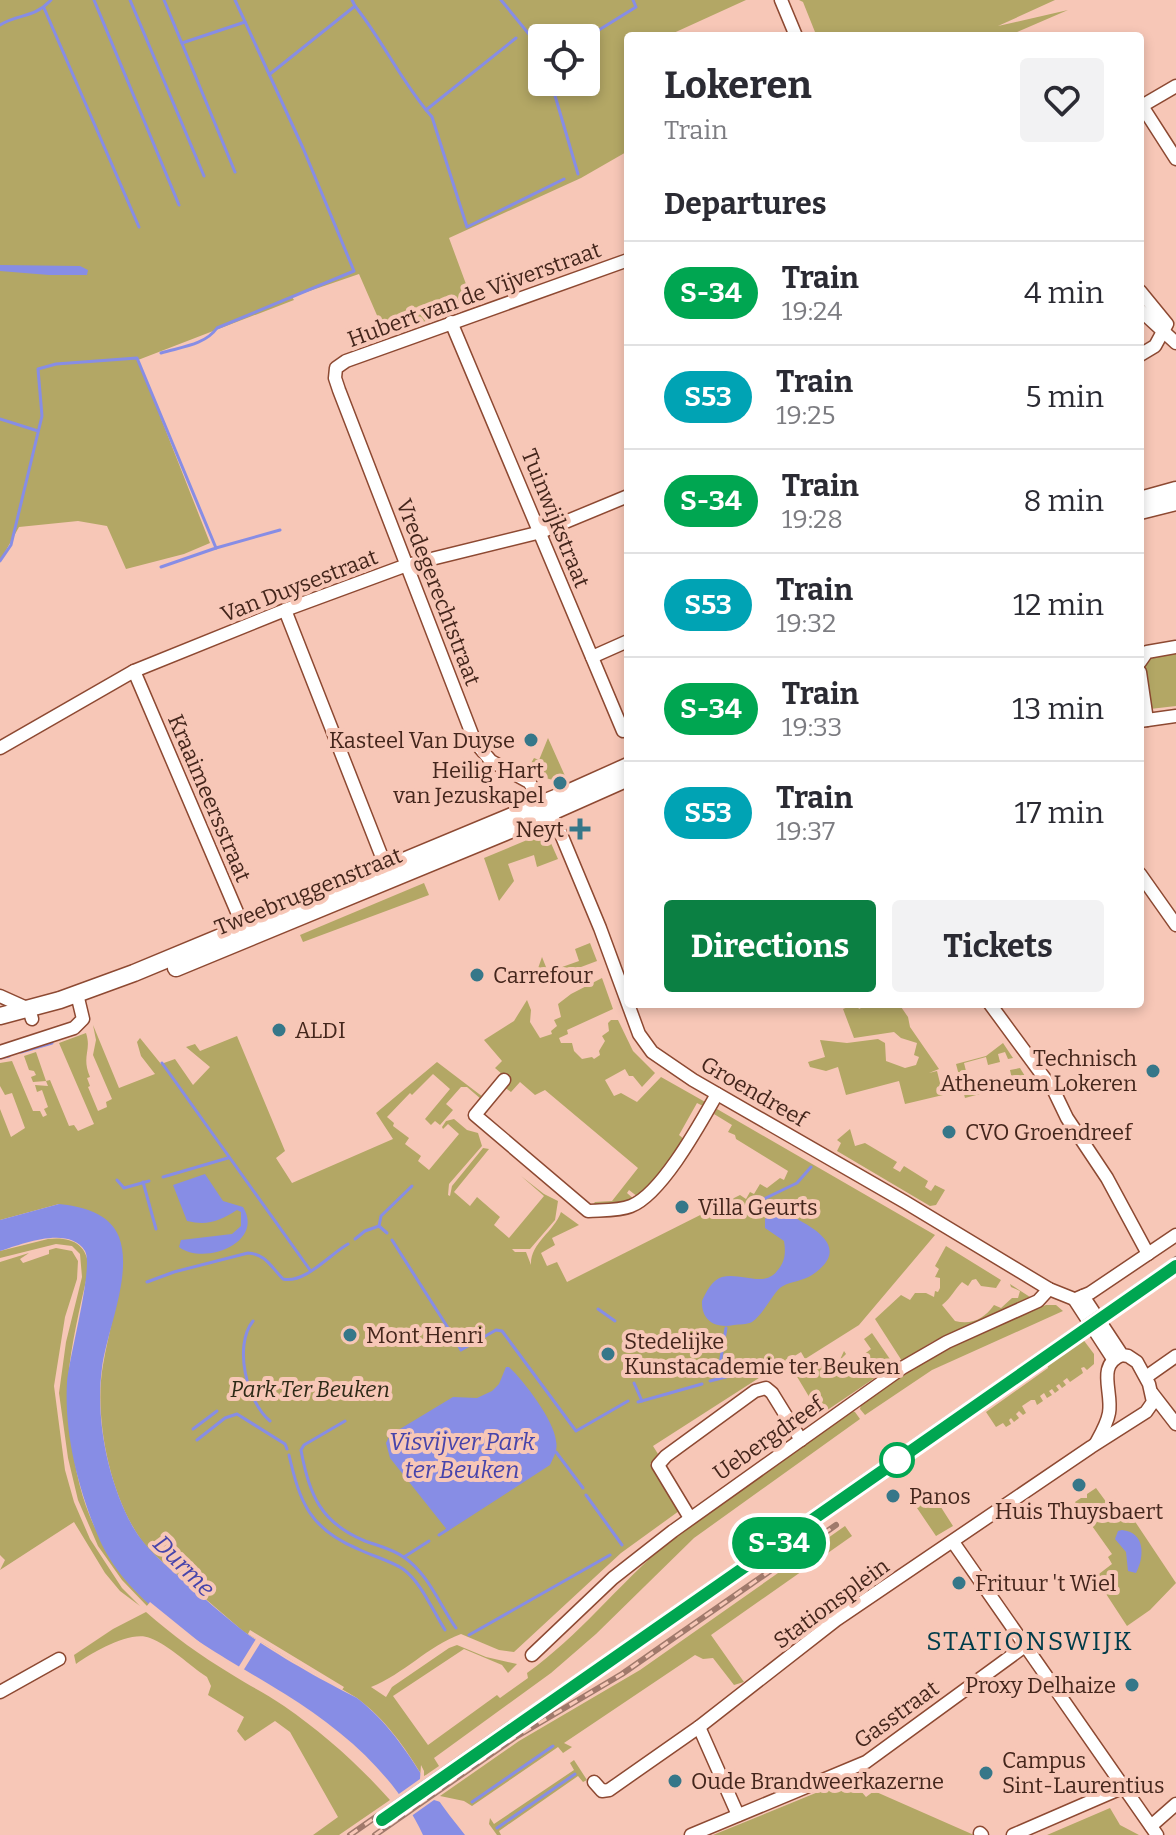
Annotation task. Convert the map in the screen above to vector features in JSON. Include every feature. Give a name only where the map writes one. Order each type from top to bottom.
[{"type":"main road","points":[[1144,499],[1176,490]]},
{"type":"main road","points":[[1144,510],[1176,502]]},
{"type":"main road","points":[[547,808],[624,768]]},
{"type":"main road","points":[[547,808],[624,779]]},
{"type":"main road","name":"Tweebruggenstraat","points":[[0,1027],[246,934],[547,808]]},
{"type":"main road","name":"Tweebruggenstraat","points":[[0,1016],[31,1014]]},
{"type":"street","points":[[781,0],[794,32]]},
{"type":"street","points":[[1144,105],[1176,86]]},
{"type":"street","points":[[1144,111],[1176,159]]},
{"type":"street","name":"Hubert van de Vijverstraat","points":[[336,368],[346,361],[451,322],[624,261]]},
{"type":"street","points":[[1144,296],[1167,324],[1155,346],[1144,353]]},
{"type":"street","points":[[1144,314],[1176,343]]},
{"type":"street","name":"Tuinwijkstraat","points":[[451,322],[623,731]]},
{"type":"street","name":"Vredegerechtstraat","points":[[336,368],[339,390],[475,742],[491,761],[529,782],[547,808]]},
{"type":"street","name":"Van Duysestraat","points":[[0,748],[134,671],[285,610],[407,565],[541,532],[624,499]]},
{"type":"street","points":[[285,610],[388,874]]},
{"type":"street","points":[[592,657],[624,643]]},
{"type":"street","points":[[1144,656],[1147,652],[1176,647]]},
{"type":"street","name":"Kraaimeersstraat","points":[[134,671],[246,934]]},
{"type":"street","points":[[1144,721],[1176,716]]},
{"type":"street","name":"Groendreef","points":[[547,808],[558,827],[624,993]]},
{"type":"street","points":[[1144,879],[1176,925]]},
{"type":"street","points":[[0,996],[31,1014]]},
{"type":"street","points":[[0,1052],[74,1028],[83,1019],[78,1000]]},
{"type":"street","name":"Groendreef","points":[[630,1008],[642,1041],[657,1057],[1049,1289],[1078,1297]]},
{"type":"street","points":[[993,1008],[1054,1091],[1067,1118],[1107,1178],[1148,1254]]},
{"type":"street","points":[[504,1080],[471,1111],[588,1211],[628,1208],[650,1193],[688,1144],[717,1094]]},
{"type":"street","points":[[1176,1235],[1078,1297],[1117,1357],[1133,1359],[1146,1377],[1152,1393],[1176,1424]]},
{"type":"street","name":"Uebergdreef","points":[[532,1655],[613,1578],[690,1518],[924,1354],[1038,1301],[1049,1289]]},
{"type":"street","points":[[1146,1377],[1176,1356]]},
{"type":"street","points":[[1117,1357],[1107,1369],[1112,1407],[1121,1415],[1140,1417],[1151,1406],[1152,1393]]},
{"type":"street","points":[[690,1518],[658,1465],[744,1399],[766,1388],[801,1440]]},
{"type":"street","points":[[1096,1443],[1107,1422],[1110,1401]]},
{"type":"street","name":"Stationsplein","points":[[594,1782],[602,1791],[609,1790],[699,1727],[836,1620],[1096,1443],[1140,1417]]},
{"type":"street","points":[[953,1542],[1154,1831],[1176,1804]]},
{"type":"street","name":"Gasstraat","points":[[691,1835],[866,1762],[1025,1646]]},
{"type":"street","points":[[0,1692],[59,1659]]},
{"type":"street","points":[[699,1727],[738,1815]]},
{"type":"street","points":[[1013,1835],[1124,1787]]},
{"type":"green space","points":[[0,0],[746,0],[676,32],[624,32],[624,153],[581,178],[449,238],[473,303],[386,336],[359,274],[292,297],[294,300],[138,360],[210,543],[184,554],[126,569],[107,526],[78,521],[19,527],[0,561]]},
{"type":"green space","points":[[799,0],[1055,0],[998,26],[1068,10],[1017,32],[815,32],[803,2]]},
{"type":"green space","points":[[1176,651],[1176,706],[1150,709],[1144,669],[1146,657]]},
{"type":"green space","points":[[548,738],[565,776],[556,781],[546,778],[530,765],[534,758],[539,760]]},
{"type":"green space","points":[[539,835],[550,841],[558,859],[537,867],[534,855],[508,864],[514,881],[499,901],[484,858]]},
{"type":"green space","points":[[424,883],[429,895],[303,942],[300,935]]},
{"type":"green space","points":[[590,943],[597,961],[549,979],[536,974],[542,957],[548,972],[579,961],[575,949]]},
{"type":"green space","points":[[602,978],[613,1009],[567,1030],[568,1034],[559,1038],[561,1043],[572,1043],[574,1051],[582,1059],[594,1059],[600,1055],[605,1041],[602,1036],[609,1031],[608,1023],[618,1020],[633,1051],[655,1073],[642,1087],[625,1069],[605,1080],[614,1096],[621,1093],[637,1102],[661,1077],[707,1103],[705,1107],[697,1103],[679,1135],[685,1140],[645,1191],[638,1197],[629,1190],[627,1193],[635,1200],[591,1207],[595,1202],[612,1201],[638,1168],[545,1090],[535,1095],[520,1082],[511,1092],[504,1087],[509,1080],[495,1068],[502,1061],[484,1040],[514,1021],[527,1000],[531,1010],[530,1022],[540,1038],[552,1034],[551,1031],[557,1026],[554,1020],[561,1017],[558,1004]]},
{"type":"green space","points":[[902,1008],[910,1027],[939,1069],[929,1073],[937,1071],[943,1095],[905,1104],[899,1081],[846,1095],[838,1067],[826,1071],[810,1067],[808,1062],[825,1057],[820,1040],[847,1043],[878,1039],[885,1043],[886,1061],[905,1068],[916,1065],[919,1057],[914,1055],[917,1043],[894,1032],[854,1038],[843,1009]]},
{"type":"green space","name":"Park Ter Beuken","points":[[93,1025],[119,1088],[155,1074],[141,1056],[137,1042],[140,1038],[161,1064],[175,1059],[193,1085],[210,1067],[186,1047],[195,1044],[200,1051],[237,1036],[285,1151],[276,1158],[292,1183],[393,1139],[376,1113],[437,1062],[483,1097],[481,1099],[467,1087],[461,1087],[446,1104],[453,1110],[440,1125],[435,1121],[431,1125],[425,1119],[450,1089],[433,1074],[387,1117],[409,1138],[405,1144],[421,1156],[418,1161],[429,1170],[459,1134],[448,1124],[443,1129],[446,1121],[454,1119],[467,1130],[478,1133],[482,1146],[449,1184],[448,1195],[483,1148],[489,1149],[454,1192],[470,1206],[477,1197],[500,1217],[494,1225],[509,1238],[544,1196],[521,1176],[558,1201],[555,1220],[530,1249],[512,1249],[526,1252],[531,1265],[534,1250],[561,1212],[579,1225],[552,1238],[555,1245],[541,1253],[547,1266],[557,1262],[567,1282],[740,1195],[746,1199],[750,1192],[754,1194],[760,1184],[767,1188],[780,1178],[784,1180],[788,1171],[736,1139],[728,1132],[732,1125],[714,1114],[717,1109],[935,1235],[859,1325],[805,1359],[801,1352],[793,1357],[804,1375],[811,1378],[812,1369],[823,1363],[827,1368],[838,1364],[844,1351],[846,1354],[842,1358],[846,1364],[854,1362],[871,1349],[864,1339],[872,1333],[894,1365],[820,1415],[787,1360],[653,1446],[658,1454],[650,1464],[679,1511],[621,1553],[514,1652],[499,1650],[461,1634],[371,1687],[386,1697],[392,1687],[457,1645],[486,1657],[517,1664],[508,1673],[502,1665],[464,1649],[393,1696],[428,1745],[497,1695],[500,1698],[528,1678],[527,1673],[564,1643],[648,1560],[710,1509],[850,1410],[860,1419],[694,1538],[596,1634],[551,1673],[434,1758],[439,1766],[423,1777],[394,1734],[367,1706],[244,1632],[151,1552],[137,1534],[116,1489],[101,1412],[103,1365],[122,1256],[59,1204],[0,1220],[0,1109],[11,1137],[25,1128],[12,1093],[5,1095],[0,1086],[0,1063],[12,1061],[33,1111],[40,1111],[43,1117],[47,1115],[44,1109],[48,1107],[42,1090],[37,1092],[35,1085],[48,1086],[46,1081],[50,1080],[69,1126],[74,1125],[78,1131],[94,1124],[59,1043],[86,1033],[88,1087],[98,1111],[107,1107],[106,1102],[112,1099],[93,1055],[96,1040]]},
{"type":"green space","points":[[1003,1043],[1013,1058],[1008,1059],[1005,1052],[998,1054],[1000,1062],[988,1065],[986,1057],[964,1063],[966,1071],[962,1073],[965,1082],[970,1081],[973,1089],[980,1087],[978,1079],[982,1078],[986,1086],[1012,1079],[1010,1070],[1020,1068],[1028,1081],[965,1098],[956,1064],[986,1056]]},
{"type":"green space","points":[[36,1052],[46,1081],[33,1082],[31,1077],[36,1075],[29,1070],[24,1056]]},
{"type":"green space","points":[[850,1129],[855,1146],[865,1143],[897,1162],[893,1168],[900,1172],[904,1166],[928,1181],[925,1187],[931,1191],[935,1185],[945,1190],[936,1205],[930,1206],[837,1151],[841,1143],[837,1140]]},
{"type":"green space","points":[[48,1239],[65,1239],[78,1244],[88,1263],[67,1387],[80,1485],[94,1526],[105,1546],[150,1603],[147,1606],[122,1580],[98,1546],[78,1500],[68,1458],[59,1393],[66,1342],[82,1277],[80,1254],[72,1246],[56,1244],[0,1258],[0,1251]]},
{"type":"green space","points":[[946,1246],[1001,1280],[996,1288],[981,1286],[976,1279],[968,1286],[962,1282],[942,1305],[955,1321],[977,1320],[994,1305],[1001,1308],[1012,1298],[1018,1298],[1020,1291],[1010,1284],[1030,1297],[932,1342],[902,1361],[875,1319],[901,1295],[910,1300],[915,1293],[934,1297],[935,1291],[938,1292],[940,1288],[940,1278],[935,1277],[939,1269],[935,1266]]},
{"type":"green space","points":[[49,1250],[72,1251],[78,1261],[77,1279],[65,1317],[54,1386],[65,1470],[74,1502],[90,1539],[122,1588],[140,1606],[120,1591],[105,1573],[74,1522],[0,1570],[5,1560],[0,1555],[0,1262],[29,1253],[20,1259],[23,1263],[49,1254]]},
{"type":"green space","points":[[1046,1305],[1056,1305],[1063,1311],[932,1370],[865,1415],[860,1409],[862,1401],[928,1360]]},
{"type":"green space","points":[[1082,1338],[1094,1354],[1094,1364],[1087,1370],[1081,1368],[1083,1373],[1070,1382],[1067,1378],[1063,1381],[1066,1385],[1062,1388],[1059,1384],[1056,1386],[1059,1390],[1055,1393],[1052,1389],[1049,1391],[1052,1395],[1047,1398],[1044,1393],[1040,1396],[1043,1401],[1037,1405],[1035,1400],[1031,1400],[1022,1406],[1026,1413],[1023,1415],[1019,1411],[1016,1414],[1019,1418],[1014,1422],[1011,1418],[1009,1420],[1011,1424],[1006,1427],[1003,1423],[996,1427],[986,1412],[1048,1368],[1047,1364]]},
{"type":"green space","points":[[1096,1488],[1115,1514],[1126,1508],[1176,1583],[1150,1610],[1127,1626],[1095,1577],[1112,1564],[1108,1557],[1112,1554],[1075,1502],[1087,1498],[1087,1494]]},
{"type":"green space","points":[[920,1501],[930,1505],[937,1501],[953,1526],[936,1536],[917,1508]]},
{"type":"green space","points":[[845,1526],[852,1536],[711,1635],[744,1682],[734,1685],[713,1658],[703,1659],[695,1655],[564,1743],[572,1747],[563,1753],[558,1747],[472,1806],[440,1796],[519,1741],[640,1670]]},
{"type":"green space","points":[[146,1612],[198,1653],[313,1727],[390,1800],[339,1835],[313,1835],[338,1817],[290,1732],[275,1721],[245,1741],[237,1731],[244,1717],[208,1695],[211,1686],[207,1677],[150,1638],[142,1636],[122,1640],[76,1664],[74,1655]]},
{"type":"green space","points":[[574,1760],[587,1780],[583,1782],[578,1776],[497,1835],[489,1824],[490,1818],[494,1824],[574,1770],[570,1763]]},
{"type":"green space","points":[[845,1781],[854,1783],[866,1797],[874,1791],[974,1835],[713,1835]]},
{"type":"green space","points":[[1110,1808],[1120,1825],[1139,1835],[1047,1835]]},
{"type":"water","points":[[0,265],[80,266],[88,270],[87,275],[49,275],[0,271]]},
{"type":"water","points":[[205,1174],[223,1201],[243,1207],[248,1220],[246,1231],[229,1248],[203,1254],[179,1247],[181,1240],[232,1234],[241,1226],[241,1212],[237,1210],[213,1222],[187,1221],[173,1185]]},
{"type":"water","points":[[59,1204],[85,1209],[102,1217],[119,1237],[123,1268],[102,1368],[100,1408],[110,1470],[124,1509],[138,1535],[165,1564],[242,1630],[298,1666],[357,1698],[370,1709],[400,1743],[465,1835],[423,1835],[398,1792],[346,1738],[285,1694],[179,1628],[131,1587],[112,1563],[84,1499],[68,1421],[67,1382],[84,1293],[85,1251],[78,1243],[57,1238],[32,1241],[0,1251],[0,1220]]},
{"type":"water","points":[[779,1210],[822,1236],[829,1254],[825,1264],[809,1277],[780,1288],[752,1322],[727,1326],[711,1322],[704,1314],[702,1301],[715,1281],[729,1276],[766,1278],[780,1268],[784,1241],[765,1228],[765,1219]]},
{"type":"water","name":"Visvijver Park ter Beuken","points":[[506,1367],[522,1382],[544,1412],[554,1432],[555,1453],[550,1465],[448,1531],[390,1458],[386,1443],[390,1435],[453,1397],[477,1398],[492,1391],[499,1384]]},
{"type":"water","points":[[1118,1531],[1135,1535],[1141,1546],[1136,1573],[1128,1571],[1126,1552],[1115,1539]]},
{"type":"pier","points":[[150,1602],[208,1649],[238,1668],[256,1639],[248,1634],[250,1630],[344,1687],[342,1690],[261,1642],[243,1671],[252,1676],[250,1679],[178,1632],[147,1606]]},
{"type":"pier","points":[[421,1765],[424,1776],[427,1775],[439,1798],[447,1804],[434,1800],[410,1817],[396,1796],[420,1779]]},
{"type":"waterway","points":[[0,25],[32,13],[51,0]]},
{"type":"waterway","points":[[94,0],[179,205]]},
{"type":"waterway","points":[[130,0],[204,176]]},
{"type":"waterway","points":[[164,0],[235,172]]},
{"type":"waterway","points":[[161,353],[199,342],[217,328],[354,271],[303,148],[235,0]]},
{"type":"waterway","points":[[270,74],[355,6],[352,0]]},
{"type":"waterway","points":[[501,0],[528,33]]},
{"type":"waterway","points":[[600,29],[636,7],[633,0]]},
{"type":"waterway","points":[[355,6],[432,117],[467,227],[564,179]]},
{"type":"waterway","points":[[44,8],[139,227]]},
{"type":"waterway","points":[[182,43],[245,22]]},
{"type":"waterway","points":[[426,110],[516,38]]},
{"type":"waterway","points":[[555,96],[578,174]]},
{"type":"waterway","points":[[0,561],[11,545],[42,416],[38,369],[56,364],[137,358],[216,548],[161,567]]},
{"type":"waterway","points":[[0,419],[38,431]]},
{"type":"waterway","points":[[216,548],[280,530]]},
{"type":"waterway","points":[[21,1052],[52,1043]]},
{"type":"waterway","points":[[0,1058],[9,1056]]},
{"type":"waterway","points":[[162,1063],[310,1270]]},
{"type":"waterway","points":[[163,1177],[228,1158]]},
{"type":"waterway","points":[[747,1207],[797,1183],[811,1167]]},
{"type":"waterway","points":[[117,1180],[124,1188],[149,1181]]},
{"type":"waterway","points":[[143,1182],[156,1229]]},
{"type":"waterway","points":[[379,1226],[381,1216],[412,1186]]},
{"type":"waterway","points":[[355,1239],[379,1226],[387,1233]]},
{"type":"waterway","points":[[392,1240],[450,1331]]},
{"type":"waterway","points":[[147,1282],[248,1253],[264,1259],[283,1279],[291,1279],[308,1273],[348,1244]]},
{"type":"waterway","points":[[598,1309],[615,1321]]},
{"type":"waterway","points":[[253,1321],[244,1344],[245,1373],[255,1401],[270,1421]]},
{"type":"waterway","points":[[723,1377],[720,1364],[726,1328]]},
{"type":"waterway","points":[[454,1337],[461,1350],[496,1330],[502,1331],[576,1431],[628,1401]]},
{"type":"waterway","points":[[710,1381],[781,1363]]},
{"type":"waterway","points":[[634,1383],[642,1401]]},
{"type":"waterway","points":[[638,1402],[702,1384]]},
{"type":"waterway","points":[[193,1429],[217,1411]]},
{"type":"waterway","points":[[197,1440],[225,1418],[237,1414],[285,1444],[287,1449]]},
{"type":"waterway","points":[[345,1421],[304,1445],[301,1450],[313,1494],[338,1526],[365,1541],[396,1552],[413,1565],[427,1581],[456,1628]]},
{"type":"waterway","points":[[556,1452],[583,1488]]},
{"type":"waterway","points":[[289,1455],[303,1501],[318,1523],[342,1541],[403,1569],[421,1589],[445,1630]]},
{"type":"waterway","points":[[586,1495],[622,1545]]},
{"type":"waterway","points":[[439,1535],[447,1530]]},
{"type":"waterway","points":[[404,1557],[429,1541]]},
{"type":"waterway","points":[[469,1635],[610,1555]]},
{"type":"waterway","points":[[472,1802],[553,1746]]},
{"type":"waterway","points":[[497,1828],[575,1774]]},
{"type":"railway","points":[[350,1835],[1176,1259]]},
{"type":"railway","points":[[375,1835],[514,1738],[622,1674],[836,1525]]},
{"type":"train","name":"S-34","points":[[382,1820],[1176,1266]]},
{"type":"place","name":"Kasteel Van Duyse","points":[[531,740]]},
{"type":"place","name":"Heilig Hart van Jezuskapel","points":[[560,783]]},
{"type":"place","name":"Neyt","points":[[580,829]]},
{"type":"place","name":"Carrefour","points":[[477,975]]},
{"type":"place","name":"ALDI","points":[[279,1030]]},
{"type":"place","name":"Technisch Atheneum Lokeren","points":[[1153,1071]]},
{"type":"place","name":"CVO Groendreef","points":[[949,1132]]},
{"type":"place","name":"Villa Geurts","points":[[682,1207]]},
{"type":"place","name":"Mont Henri","points":[[350,1335]]},
{"type":"place","name":"Stedelijke Kunstacademie ter Beuken","points":[[608,1354]]},
{"type":"place","name":"Huis Thuysbaert","points":[[1079,1485]]},
{"type":"place","name":"Panos","points":[[893,1496]]},
{"type":"place","name":"Frituur 't Wiel","points":[[959,1583]]},
{"type":"place","name":"Proxy Delhaize","points":[[1132,1685]]},
{"type":"place","name":"Campus Sint-Laurentius","points":[[986,1773]]},
{"type":"place","name":"Oude Brandweerkazerne","points":[[675,1781]]},
{"type":"district","name":"STATIONSWIJK","points":[[1030,1641]]},
{"type":"water label","name":"Durme","points":[[184,1566]]}]
